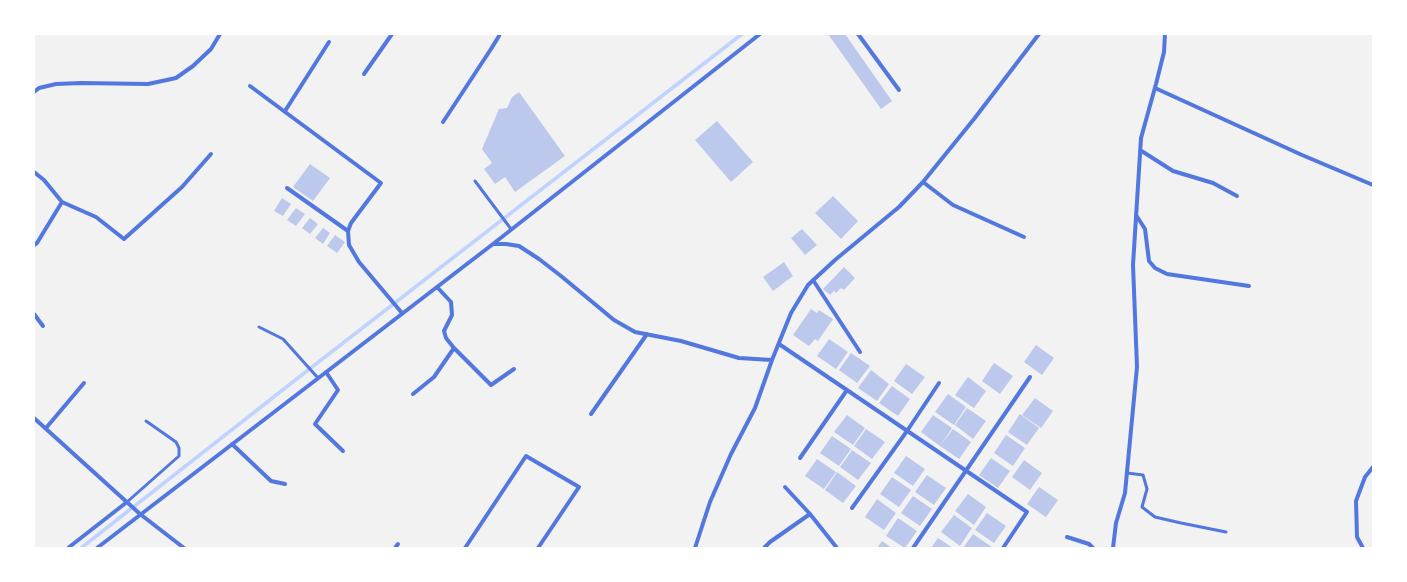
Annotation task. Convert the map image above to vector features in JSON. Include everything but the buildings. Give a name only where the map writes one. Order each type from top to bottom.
[{"type":"street","points":[[34,92],[40,88],[56,84],[148,84],[176,78],[193,66],[211,49],[220,34]]},
{"type":"street","points":[[364,74],[392,34]]},
{"type":"street","points":[[443,122],[491,49],[499,34]]},
{"type":"street","points":[[97,548],[493,244],[760,34]]},
{"type":"street","points":[[858,34],[899,90]]},
{"type":"street","points":[[695,548],[710,502],[731,454],[755,408],[791,313],[808,284],[899,207],[923,182],[974,119],[1039,34]]},
{"type":"street","points":[[1113,548],[1116,524],[1125,493],[1137,366],[1133,265],[1140,138],[1164,52],[1165,34]]},
{"type":"street","points":[[285,111],[329,42]]},
{"type":"street","points":[[250,86],[381,183],[351,223],[348,231],[349,246],[402,314]]},
{"type":"street","points":[[1155,88],[1302,155],[1373,185]]},
{"type":"street","points":[[1140,150],[1173,171],[1212,183],[1237,196]]},
{"type":"street","points":[[34,172],[44,180],[62,202],[96,217],[124,239],[182,187],[211,154]]},
{"type":"street","points":[[923,182],[953,205],[1024,237]]},
{"type":"street","points":[[287,188],[348,231]]},
{"type":"street","points":[[34,245],[37,243],[62,202]]},
{"type":"street","points":[[1136,214],[1145,229],[1149,261],[1155,268],[1167,274],[1248,286]]},
{"type":"street","points":[[493,244],[519,246],[562,276],[614,320],[635,332],[681,341],[739,358],[772,360]]},
{"type":"street","points":[[812,280],[860,352]]},
{"type":"street","points":[[437,287],[451,302],[452,315],[444,331],[446,338],[454,348],[491,385],[514,369]]},
{"type":"street","points":[[34,314],[43,326]]},
{"type":"street","points":[[591,414],[647,334]]},
{"type":"street","points":[[779,344],[1027,512],[1003,548]]},
{"type":"street","points":[[413,394],[434,377],[454,348]]},
{"type":"street","points":[[326,372],[338,390],[316,424],[343,451]]},
{"type":"street","points":[[912,548],[1030,377]]},
{"type":"street","points":[[46,428],[84,383]]},
{"type":"street","points":[[852,508],[939,383]]},
{"type":"street","points":[[800,458],[847,390]]},
{"type":"street","points":[[34,418],[140,514],[184,548]]},
{"type":"street","points":[[232,444],[271,481],[285,484]]},
{"type":"street","points":[[465,548],[526,456],[579,487],[538,548]]},
{"type":"street","points":[[1363,548],[1358,537],[1356,501],[1365,477],[1373,467]]},
{"type":"street","points":[[785,487],[810,514],[837,548]]},
{"type":"street","points":[[68,548],[127,502]]},
{"type":"street","points":[[764,548],[770,542],[810,514]]},
{"type":"street","points":[[1067,537],[1089,544],[1093,548]]},
{"type":"street","points":[[395,548],[398,544]]},
{"type":"lane","points":[[475,181],[511,229]]},
{"type":"lane","points":[[259,327],[283,339],[318,378]]},
{"type":"lane","points":[[127,502],[179,456],[179,448],[176,442],[146,421]]},
{"type":"lane","points":[[1127,473],[1143,476],[1147,489],[1142,507],[1155,517],[1226,532]]},
{"type":"waterway","points":[[81,548],[742,34]]}]
